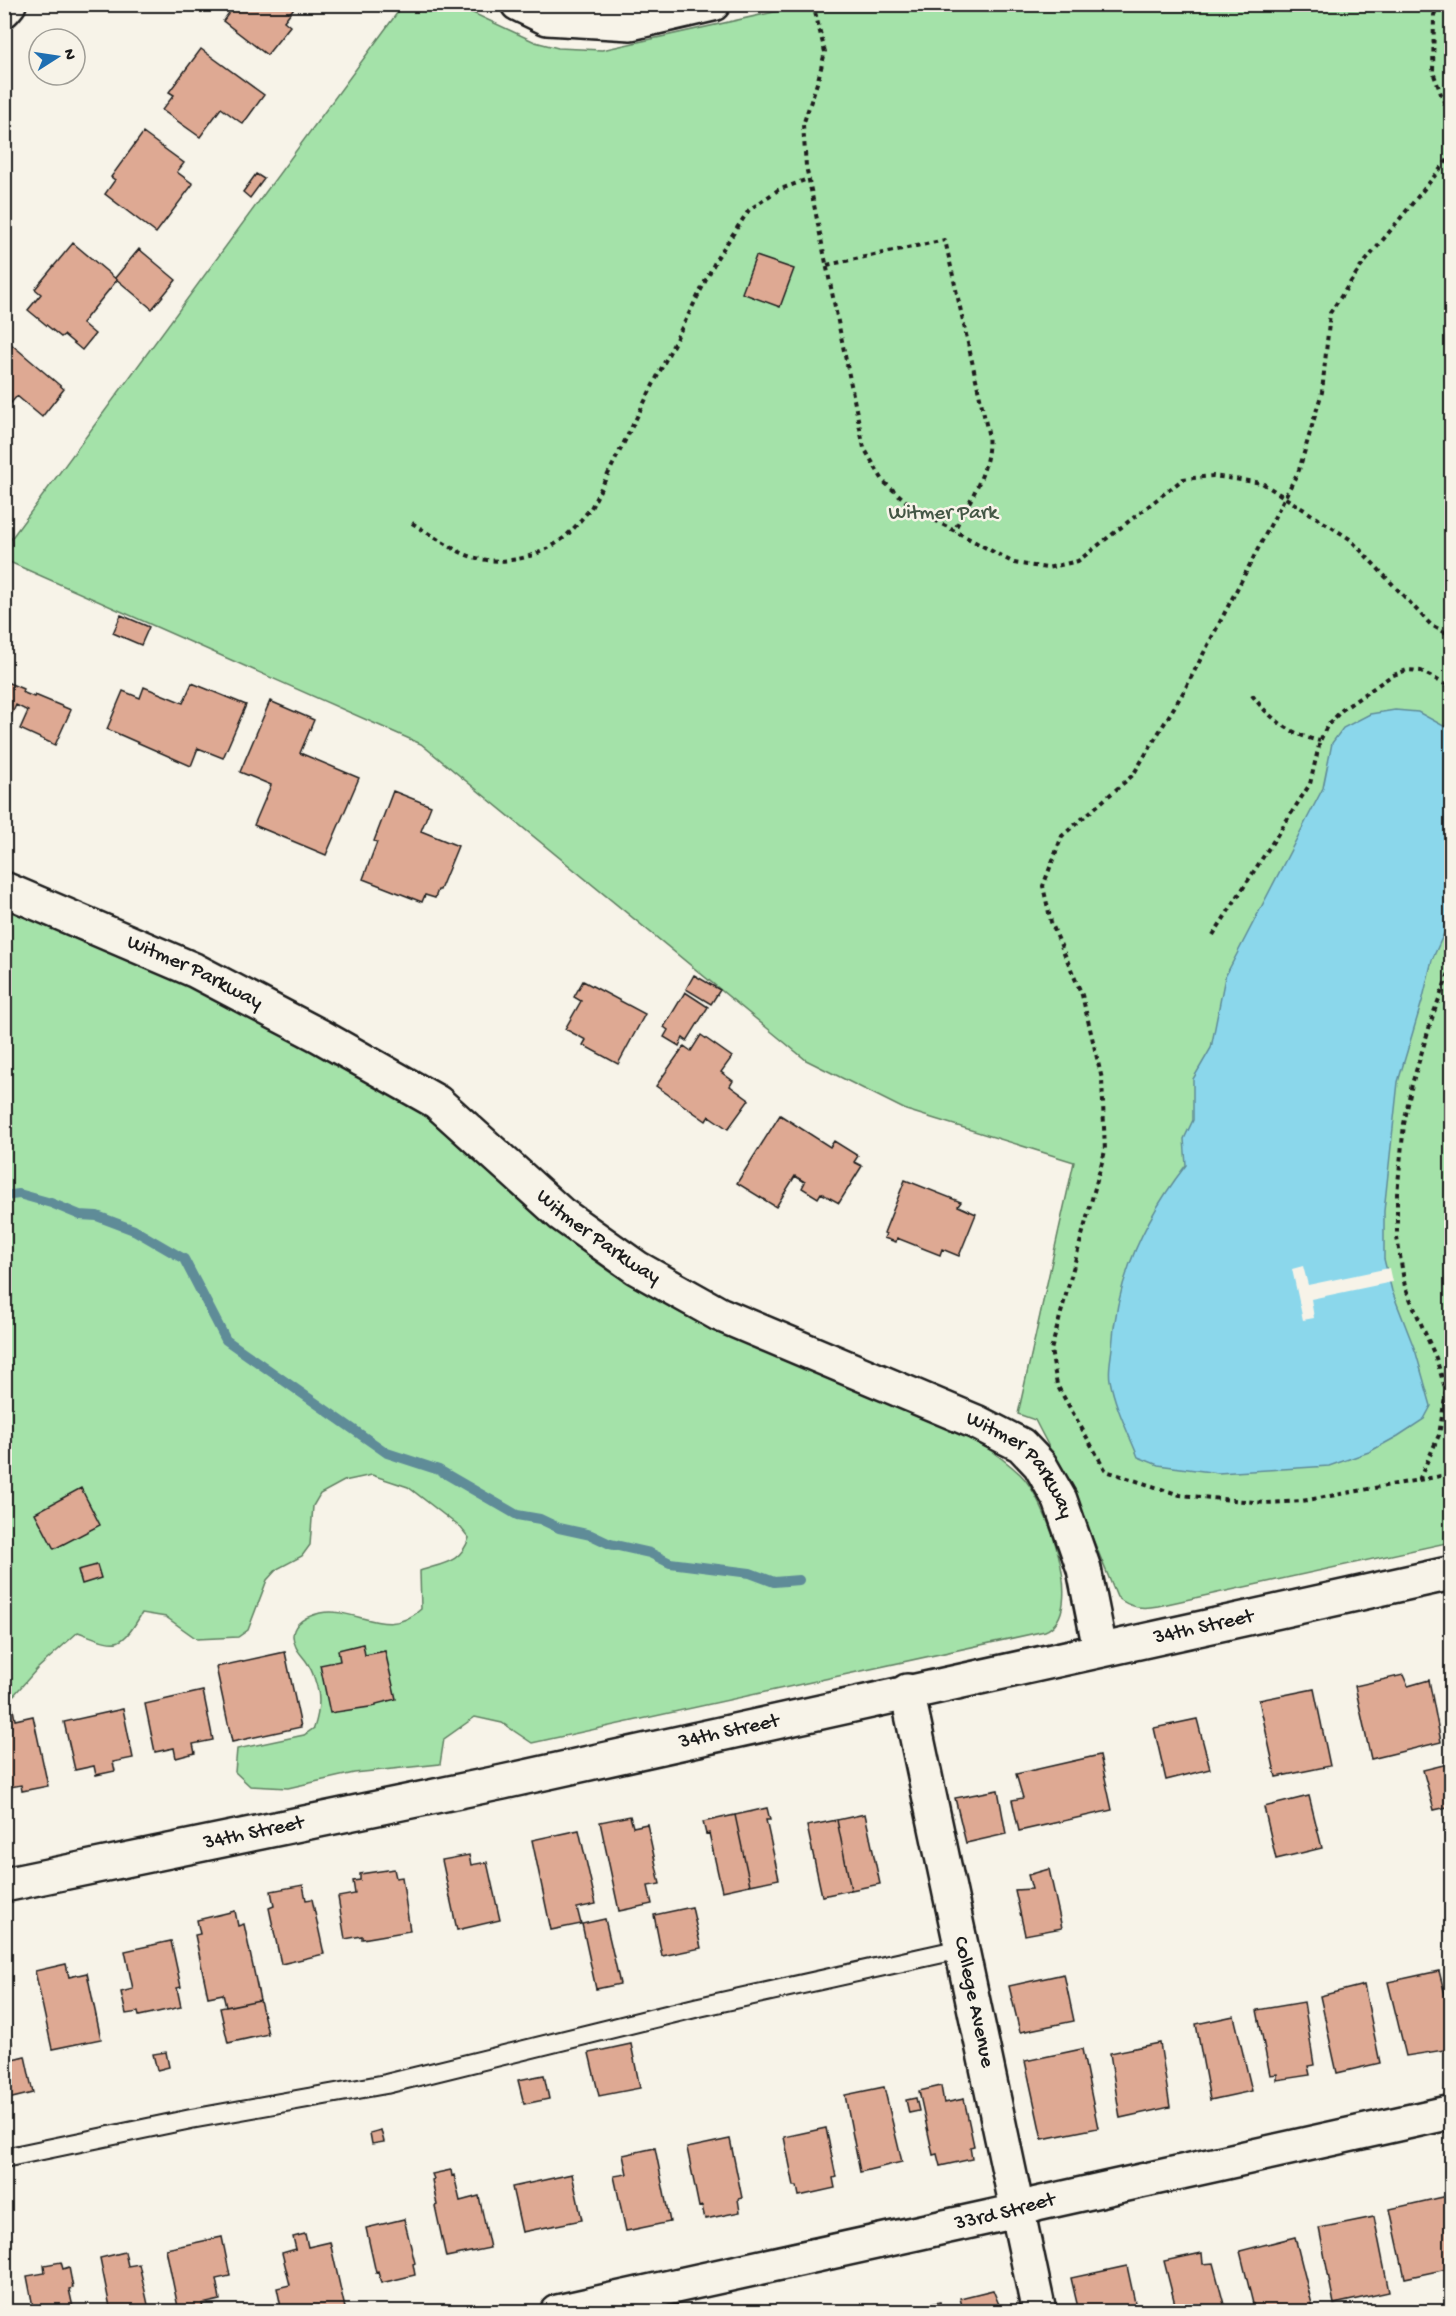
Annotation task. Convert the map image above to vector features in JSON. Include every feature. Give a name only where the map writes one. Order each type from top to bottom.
[{"type":"street","points":[[4,10],[9,4]]},
{"type":"street","points":[[518,4],[547,18],[631,23],[713,4]]},
{"type":"street","name":"Witmer Parkway","points":[[4,889],[194,970],[320,1036],[436,1102],[561,1214],[637,1268],[719,1314],[1006,1435],[1021,1445],[1040,1465],[1060,1500],[1084,1569],[1100,1649]]},
{"type":"street","name":"34th Street","points":[[4,1885],[502,1782],[907,1691],[1452,1573]]},
{"type":"street","name":"College Avenue","points":[[907,1691],[1039,2312]]},
{"type":"street","name":"33rd Street","points":[[557,2312],[1452,2112]]},
{"type":"lane","points":[[4,2158],[191,2119],[386,2084],[699,2007],[962,1949]]},
{"type":"path","points":[[813,4],[825,52],[803,125],[808,179],[864,448],[884,482],[916,510],[1014,563],[1047,568],[1078,561],[1184,479],[1213,476],[1262,483],[1350,539],[1394,583],[1431,625],[1452,636]]},
{"type":"path","points":[[1439,4],[1434,15],[1433,72],[1452,124],[1450,157],[1360,268],[1330,313],[1322,392],[1299,470],[1184,691],[1133,775],[1062,836],[1043,886],[1051,922],[1082,995],[1102,1079],[1105,1151],[1051,1350],[1057,1385],[1106,1471],[1180,1495],[1266,1503],[1302,1500],[1452,1474]]},
{"type":"path","points":[[412,523],[462,553],[487,560],[515,561],[542,551],[566,537],[591,508],[717,258],[749,210],[778,190],[808,179]]},
{"type":"path","points":[[827,265],[945,240],[990,450],[986,467],[954,531]]},
{"type":"path","points":[[1213,935],[1310,784],[1320,741],[1327,726],[1342,710],[1391,676],[1407,670],[1421,671],[1452,688]]},
{"type":"path","points":[[1252,695],[1265,712],[1291,731],[1320,741]]},
{"type":"path","points":[[1419,1479],[1439,1435],[1446,1391],[1436,1358],[1405,1287],[1396,1237],[1397,1194],[1404,1124],[1412,1084],[1434,1012],[1452,965]]},
{"type":"green space","name":"Witmer Park","points":[[810,4],[1451,5],[1451,1542],[1158,1606],[1136,1607],[1122,1601],[1117,1597],[1077,1501],[1035,1420],[1018,1414],[1074,1162],[906,1110],[806,1060],[421,744],[5,560],[5,547],[403,5],[456,5],[535,42],[558,48],[602,50]]},
{"type":"green space","points":[[4,908],[188,983],[273,1023],[412,1106],[566,1239],[644,1293],[738,1341],[873,1392],[936,1419],[994,1453],[1020,1474],[1030,1487],[1050,1529],[1063,1579],[1063,1602],[1058,1620],[1045,1631],[532,1743],[502,1723],[475,1717],[444,1739],[440,1764],[354,1773],[288,1788],[250,1786],[235,1772],[237,1749],[304,1735],[314,1728],[319,1697],[312,1671],[297,1650],[293,1640],[298,1624],[314,1615],[333,1612],[384,1622],[396,1622],[409,1618],[421,1609],[420,1571],[450,1561],[466,1546],[469,1538],[461,1528],[408,1487],[372,1475],[344,1481],[320,1494],[313,1506],[310,1545],[302,1556],[277,1569],[267,1580],[248,1630],[238,1637],[197,1639],[166,1617],[142,1613],[128,1634],[116,1642],[101,1640],[78,1632],[37,1669],[14,1695],[5,1699]]},
{"type":"water","points":[[1395,710],[1418,712],[1451,730],[1451,918],[1432,960],[1398,1082],[1384,1211],[1384,1259],[1392,1291],[1416,1353],[1431,1406],[1424,1419],[1398,1436],[1369,1452],[1329,1466],[1218,1473],[1158,1465],[1138,1457],[1118,1410],[1110,1380],[1109,1368],[1115,1323],[1126,1274],[1158,1206],[1186,1165],[1184,1139],[1193,1120],[1193,1079],[1211,1048],[1225,977],[1323,788],[1332,743],[1343,728],[1370,714]]},
{"type":"pier","points":[[1303,1266],[1308,1285],[1389,1268],[1392,1282],[1311,1299],[1314,1318],[1303,1320],[1292,1269]]},
{"type":"building","points":[[233,4],[297,4],[284,21],[290,26],[267,55],[223,21],[234,6]]},
{"type":"building","points":[[201,49],[264,95],[243,124],[221,108],[200,137],[162,110],[174,95],[169,92]]},
{"type":"building","points":[[143,133],[184,163],[177,172],[193,184],[156,233],[105,194],[115,180],[111,177]]},
{"type":"building","points":[[256,174],[264,179],[250,198],[243,192]]},
{"type":"building","points":[[73,243],[117,280],[82,323],[95,334],[82,350],[64,335],[61,337],[28,310],[41,294],[35,289]]},
{"type":"building","points":[[139,249],[176,280],[152,309],[115,278]]},
{"type":"building","points":[[756,256],[794,269],[780,307],[742,293]]},
{"type":"building","points":[[4,338],[64,389],[42,417],[17,396],[4,411]]},
{"type":"building","points":[[121,615],[149,627],[141,645],[113,633]]},
{"type":"building","points":[[4,681],[23,689],[22,692],[71,710],[55,745],[20,729],[28,711],[16,705],[4,731]]},
{"type":"building","points":[[192,683],[246,705],[223,758],[198,748],[191,766],[107,729],[123,691],[140,698],[144,687],[183,703]]},
{"type":"building","points":[[270,701],[314,720],[300,753],[359,778],[326,855],[254,825],[271,785],[240,772]]},
{"type":"building","points":[[393,791],[431,806],[421,831],[458,846],[435,898],[425,895],[422,902],[363,879],[377,842],[374,841]]},
{"type":"building","points":[[694,975],[720,990],[711,1004],[686,989]]},
{"type":"building","points":[[583,981],[645,1014],[618,1064],[583,1045],[586,1040],[565,1029],[581,1001],[574,997]]},
{"type":"building","points":[[685,992],[708,1007],[687,1041],[683,1038],[679,1046],[664,1037],[668,1030],[664,1027]]},
{"type":"building","points":[[701,1035],[732,1057],[721,1072],[733,1081],[730,1086],[749,1100],[728,1129],[709,1116],[706,1121],[656,1086],[684,1046],[691,1051]]},
{"type":"building","points":[[780,1115],[830,1147],[834,1141],[858,1156],[854,1162],[862,1166],[839,1203],[821,1193],[818,1198],[802,1188],[805,1182],[795,1176],[776,1207],[737,1183]]},
{"type":"building","points":[[905,1180],[961,1202],[958,1206],[976,1214],[959,1256],[942,1249],[940,1255],[897,1238],[896,1242],[884,1238]]},
{"type":"building","points":[[81,1488],[100,1525],[54,1549],[35,1513]]},
{"type":"building","points":[[97,1565],[101,1578],[82,1584],[78,1570]]},
{"type":"building","points":[[363,1644],[365,1655],[385,1651],[396,1699],[376,1704],[376,1706],[330,1713],[320,1665],[340,1661],[338,1650]]},
{"type":"building","points":[[285,1652],[301,1727],[232,1742],[216,1667]]},
{"type":"building","points":[[1452,1671],[1452,1690],[1447,1672]]},
{"type":"building","points":[[1403,1675],[1408,1686],[1429,1680],[1441,1742],[1371,1759],[1355,1686]]},
{"type":"building","points":[[1314,1689],[1330,1766],[1276,1777],[1259,1700]]},
{"type":"building","points":[[203,1691],[213,1740],[193,1744],[195,1753],[176,1758],[174,1748],[155,1752],[145,1704]]},
{"type":"building","points":[[13,1709],[15,1720],[33,1716],[48,1786],[22,1791],[21,1785],[4,1788],[4,1711]]},
{"type":"building","points":[[123,1709],[133,1758],[113,1762],[115,1771],[96,1775],[94,1766],[75,1770],[64,1722]]},
{"type":"building","points":[[1197,1719],[1210,1769],[1166,1780],[1154,1728]]},
{"type":"building","points":[[1100,1755],[1112,1810],[1019,1831],[1012,1800],[1023,1798],[1016,1774]]},
{"type":"building","points":[[1452,1763],[1452,1806],[1434,1810],[1423,1770]]},
{"type":"building","points":[[998,1790],[1006,1834],[966,1843],[955,1798]]},
{"type":"building","points":[[1309,1796],[1322,1848],[1276,1859],[1264,1807]]},
{"type":"building","points":[[767,1808],[770,1820],[766,1820],[779,1879],[750,1885],[735,1815]]},
{"type":"building","points":[[865,1814],[880,1884],[851,1890],[837,1820]]},
{"type":"building","points":[[735,1815],[750,1885],[722,1891],[709,1833],[706,1834],[703,1822]]},
{"type":"building","points":[[630,1816],[633,1827],[647,1824],[660,1884],[648,1886],[652,1904],[619,1911],[600,1822]]},
{"type":"building","points":[[837,1820],[851,1890],[822,1896],[807,1826]]},
{"type":"building","points":[[579,1830],[596,1904],[577,1908],[581,1924],[551,1930],[532,1840]]},
{"type":"building","points":[[469,1855],[471,1865],[487,1862],[500,1920],[457,1930],[442,1860]]},
{"type":"building","points":[[394,1869],[396,1878],[402,1877],[410,1931],[362,1939],[362,1936],[345,1939],[338,1897],[355,1894],[353,1881],[360,1880],[360,1874]]},
{"type":"building","points":[[1049,1869],[1062,1928],[1025,1935],[1015,1890],[1032,1889],[1028,1875]]},
{"type":"building","points":[[303,1885],[306,1900],[312,1899],[324,1954],[281,1964],[269,1908],[274,1906],[271,1891]]},
{"type":"building","points":[[692,1907],[701,1948],[662,1956],[654,1915]]},
{"type":"building","points":[[235,1911],[238,1926],[244,1924],[260,2000],[226,2007],[223,1994],[208,1997],[195,1935],[200,1934],[197,1920]]},
{"type":"building","points":[[605,1919],[620,1984],[596,1989],[582,1924]]},
{"type":"building","points":[[171,1941],[181,1987],[177,1988],[181,2007],[139,2016],[138,2012],[126,2014],[121,1992],[133,1989],[125,1951]]},
{"type":"building","points":[[66,1964],[69,1977],[87,1973],[101,2039],[52,2049],[35,1971]]},
{"type":"building","points":[[1439,1971],[1452,2022],[1452,2034],[1448,2034],[1451,2049],[1406,2056],[1388,1982]]},
{"type":"building","points":[[1064,1974],[1074,2021],[1020,2032],[1009,1986]]},
{"type":"building","points":[[1364,1985],[1380,2063],[1337,2073],[1320,1996]]},
{"type":"building","points":[[4,1998],[12,2044],[4,2046]]},
{"type":"building","points":[[260,2000],[268,2034],[228,2043],[220,2008]]},
{"type":"building","points":[[1304,2002],[1314,2065],[1308,2066],[1310,2075],[1277,2080],[1277,2074],[1270,2075],[1257,2010]]},
{"type":"building","points":[[1234,2016],[1252,2091],[1210,2100],[1196,2024]]},
{"type":"building","points":[[1160,2043],[1170,2107],[1120,2118],[1110,2053]]},
{"type":"building","points":[[631,2044],[640,2088],[599,2096],[589,2053]]},
{"type":"building","points":[[1082,2049],[1098,2128],[1042,2139],[1025,2061]]},
{"type":"building","points":[[166,2052],[169,2067],[157,2070],[153,2054]]},
{"type":"building","points":[[25,2056],[33,2093],[8,2099],[4,2084],[4,2061]]},
{"type":"building","points":[[544,2075],[549,2099],[524,2104],[518,2080]]},
{"type":"building","points":[[941,2086],[944,2103],[964,2099],[974,2146],[970,2147],[972,2159],[940,2166],[937,2154],[933,2155],[919,2091]]},
{"type":"building","points":[[884,2087],[902,2162],[860,2172],[845,2095]]},
{"type":"building","points":[[916,2098],[919,2111],[909,2113],[906,2100]]},
{"type":"building","points":[[826,2128],[836,2177],[833,2178],[835,2188],[799,2196],[797,2186],[794,2186],[784,2137]]},
{"type":"building","points":[[381,2130],[384,2142],[372,2144],[370,2133]]},
{"type":"building","points":[[730,2139],[742,2198],[738,2199],[740,2212],[705,2219],[702,2206],[699,2207],[687,2148]]},
{"type":"building","points":[[655,2148],[670,2222],[626,2231],[614,2176],[627,2174],[623,2155]]},
{"type":"building","points":[[451,2170],[460,2201],[479,2196],[490,2248],[446,2257],[435,2206],[437,2205],[432,2174]]},
{"type":"building","points":[[572,2174],[582,2220],[522,2232],[512,2187]]},
{"type":"building","points":[[1452,2195],[1452,2268],[1405,2278],[1390,2209]]},
{"type":"building","points":[[1374,2217],[1389,2292],[1334,2304],[1319,2228]]},
{"type":"building","points":[[404,2219],[415,2263],[413,2264],[415,2275],[381,2283],[378,2272],[376,2273],[366,2228]]},
{"type":"building","points":[[305,2234],[308,2247],[330,2242],[345,2308],[329,2312],[282,2312],[277,2288],[290,2285],[282,2253],[296,2249],[293,2237]]},
{"type":"building","points":[[222,2237],[230,2276],[216,2279],[220,2300],[202,2304],[204,2312],[179,2312],[166,2249]]},
{"type":"building","points":[[1295,2237],[1314,2312],[1255,2312],[1240,2251]]},
{"type":"building","points":[[125,2252],[128,2266],[139,2264],[149,2309],[147,2312],[111,2312],[100,2258]]},
{"type":"building","points":[[1202,2253],[1203,2264],[1213,2263],[1226,2312],[1177,2312],[1164,2261]]},
{"type":"building","points":[[61,2262],[63,2269],[69,2267],[73,2288],[69,2289],[74,2312],[34,2312],[27,2276],[45,2273],[44,2265]]},
{"type":"building","points":[[1127,2266],[1137,2312],[1079,2312],[1071,2278]]},
{"type":"building","points":[[993,2290],[1002,2312],[961,2312],[963,2310],[960,2298]]},
{"type":"building","points":[[940,2302],[942,2312],[907,2312],[906,2310]]},
{"type":"waterway","points":[[4,1196],[19,1194],[51,1203],[80,1215],[97,1216],[134,1230],[184,1259],[226,1340],[387,1453],[439,1470],[517,1515],[540,1519],[559,1528],[591,1535],[610,1544],[650,1553],[670,1563],[750,1573],[774,1582],[799,1580]]}]
